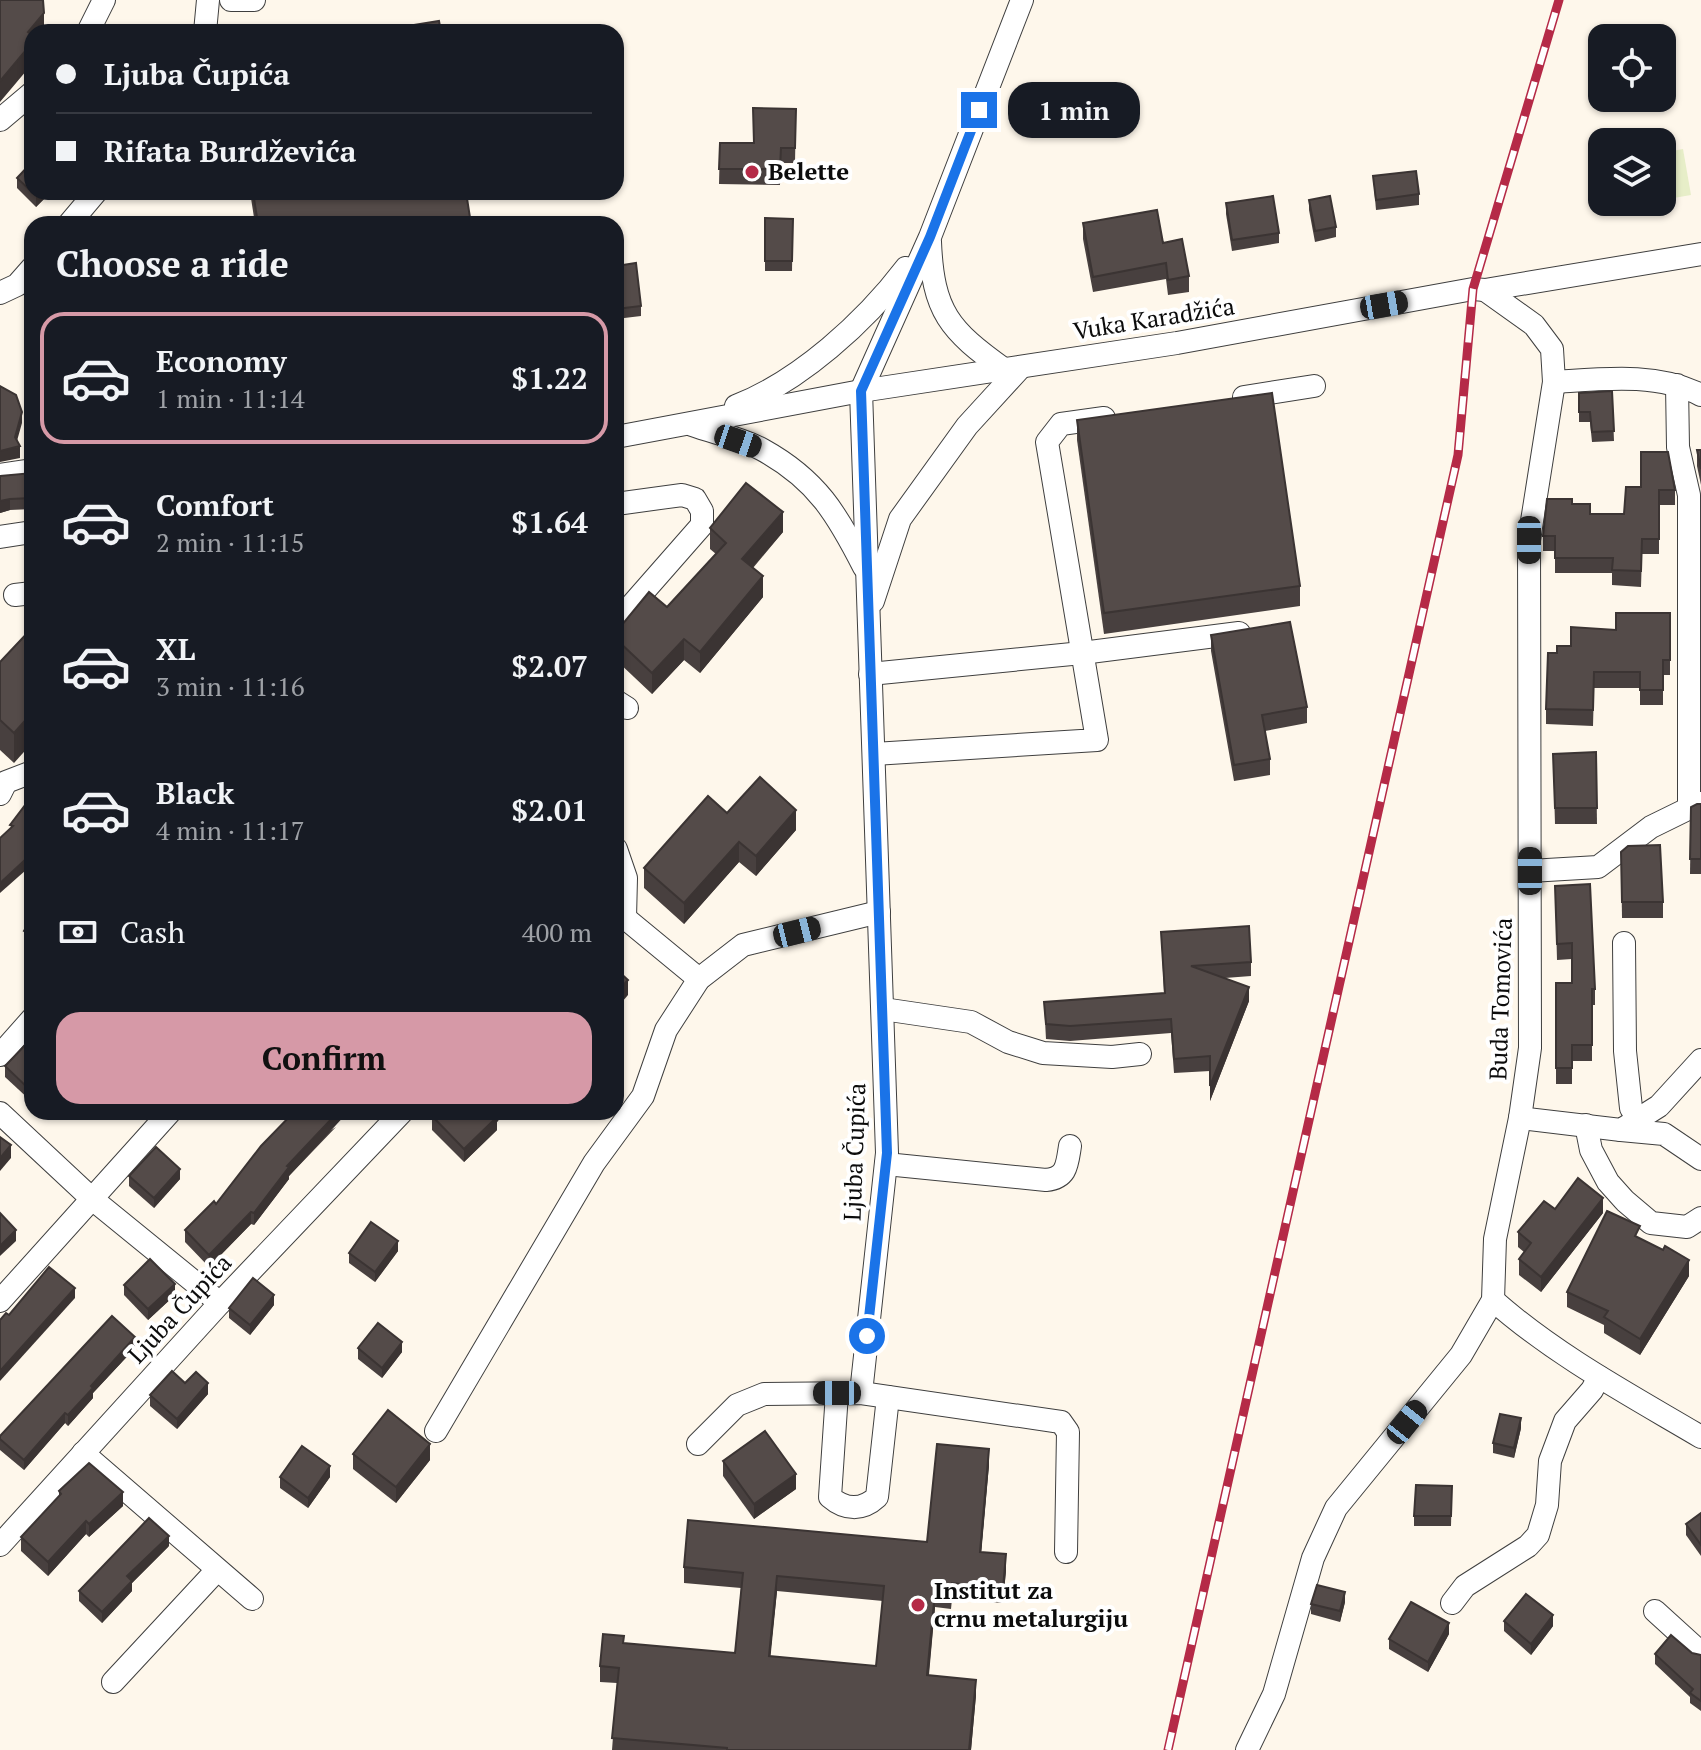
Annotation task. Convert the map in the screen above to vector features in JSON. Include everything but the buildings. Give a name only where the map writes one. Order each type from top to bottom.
[{"type":"street","points":[[92,24],[104,0]]},
{"type":"street","points":[[206,24],[208,0]]},
{"type":"street","points":[[231,0],[254,0]]},
{"type":"street","points":[[861,391],[930,237],[1022,0]]},
{"type":"street","points":[[0,120],[24,100]]},
{"type":"street","points":[[76,216],[89,200]]},
{"type":"street","points":[[868,617],[900,519],[967,426],[1013,369],[967,343],[942,310],[931,279],[930,237]]},
{"type":"street","points":[[690,425],[756,398],[805,367],[891,288],[930,237]]},
{"type":"street","name":"Vuka Karadžića","points":[[624,436],[861,391],[1177,343],[1473,289],[1485,290],[1701,254]]},
{"type":"street","points":[[0,293],[17,285],[24,277]]},
{"type":"street","name":"Buda Tomovića","points":[[1485,290],[1534,325],[1552,349],[1554,382],[1529,540],[1530,1048],[1520,1118],[1495,1239],[1493,1300]]},
{"type":"street","points":[[1554,382],[1617,379],[1662,381],[1701,395]]},
{"type":"street","points":[[1530,871],[1598,867],[1651,827],[1695,805],[1689,495],[1678,447],[1677,385]]},
{"type":"street","points":[[1219,400],[1314,386]]},
{"type":"street","name":"Ljuba Čupića","points":[[861,391],[886,1164],[861,1393]]},
{"type":"street","points":[[874,754],[1097,740],[1047,442],[1061,424],[1124,414]]},
{"type":"street","points":[[690,425],[762,449],[815,487],[839,518],[866,572]]},
{"type":"street","points":[[0,475],[24,471]]},
{"type":"street","points":[[624,503],[682,495],[695,499],[702,511],[702,525],[624,614]]},
{"type":"street","points":[[0,537],[24,533]]},
{"type":"street","points":[[870,674],[1082,653],[1247,632]]},
{"type":"street","points":[[2,786],[24,776]]},
{"type":"street","points":[[624,870],[624,891]]},
{"type":"street","points":[[436,1431],[594,1163],[643,1096],[666,1030],[699,979],[743,945],[879,912]]},
{"type":"street","points":[[624,920],[699,979]]},
{"type":"street","points":[[1624,943],[1625,1051],[1631,1108],[1629,1124]]},
{"type":"street","points":[[883,1009],[971,1022],[1008,1042],[1043,1053],[1112,1057],[1140,1054]]},
{"type":"street","points":[[0,1055],[24,1028]]},
{"type":"street","points":[[1629,1124],[1659,1106],[1701,1060]]},
{"type":"street","points":[[0,1113],[91,1198],[220,1303]]},
{"type":"street","points":[[1520,1118],[1586,1125],[1629,1124],[1664,1134],[1701,1159]]},
{"type":"street","points":[[0,1301],[163,1120]]},
{"type":"street","name":"Ljuba Čupića","points":[[0,1545],[220,1303],[394,1120]]},
{"type":"street","points":[[1586,1125],[1591,1150],[1608,1182],[1642,1216],[1651,1223],[1687,1227],[1701,1218]]},
{"type":"street","points":[[1677,1142],[1701,1135]]},
{"type":"street","points":[[886,1164],[1058,1179],[1066,1171],[1070,1146]]},
{"type":"street","points":[[1247,1750],[1274,1694],[1313,1558],[1336,1508],[1461,1355],[1493,1300],[1512,1317],[1599,1377],[1701,1437]]},
{"type":"street","points":[[1452,1603],[1465,1586],[1528,1546],[1538,1535],[1547,1505],[1550,1461],[1565,1421],[1592,1390],[1599,1377]]},
{"type":"street","points":[[837,1393],[830,1497],[838,1504],[852,1508],[867,1507],[877,1497],[888,1397]]},
{"type":"street","points":[[698,1444],[737,1405],[764,1394],[861,1393],[1061,1422],[1068,1432],[1066,1552]]},
{"type":"street","points":[[83,1453],[252,1599]]},
{"type":"street","points":[[113,1682],[217,1570]]},
{"type":"street","points":[[1655,1611],[1701,1653]]},
{"type":"green space","points":[[1683,149],[1691,195],[1676,198],[1676,150]]},
{"type":"railway","points":[[1168,1750],[1458,455],[1473,289],[1559,0]]},
{"type":"place","name":"Belette","points":[[752,172]]},
{"type":"place","name":"Institut za crnu metalurgiju","points":[[918,1605]]},
{"type":"route","points":[[867,1336],[887,1153],[861,391],[930,237],[979,110]]}]
